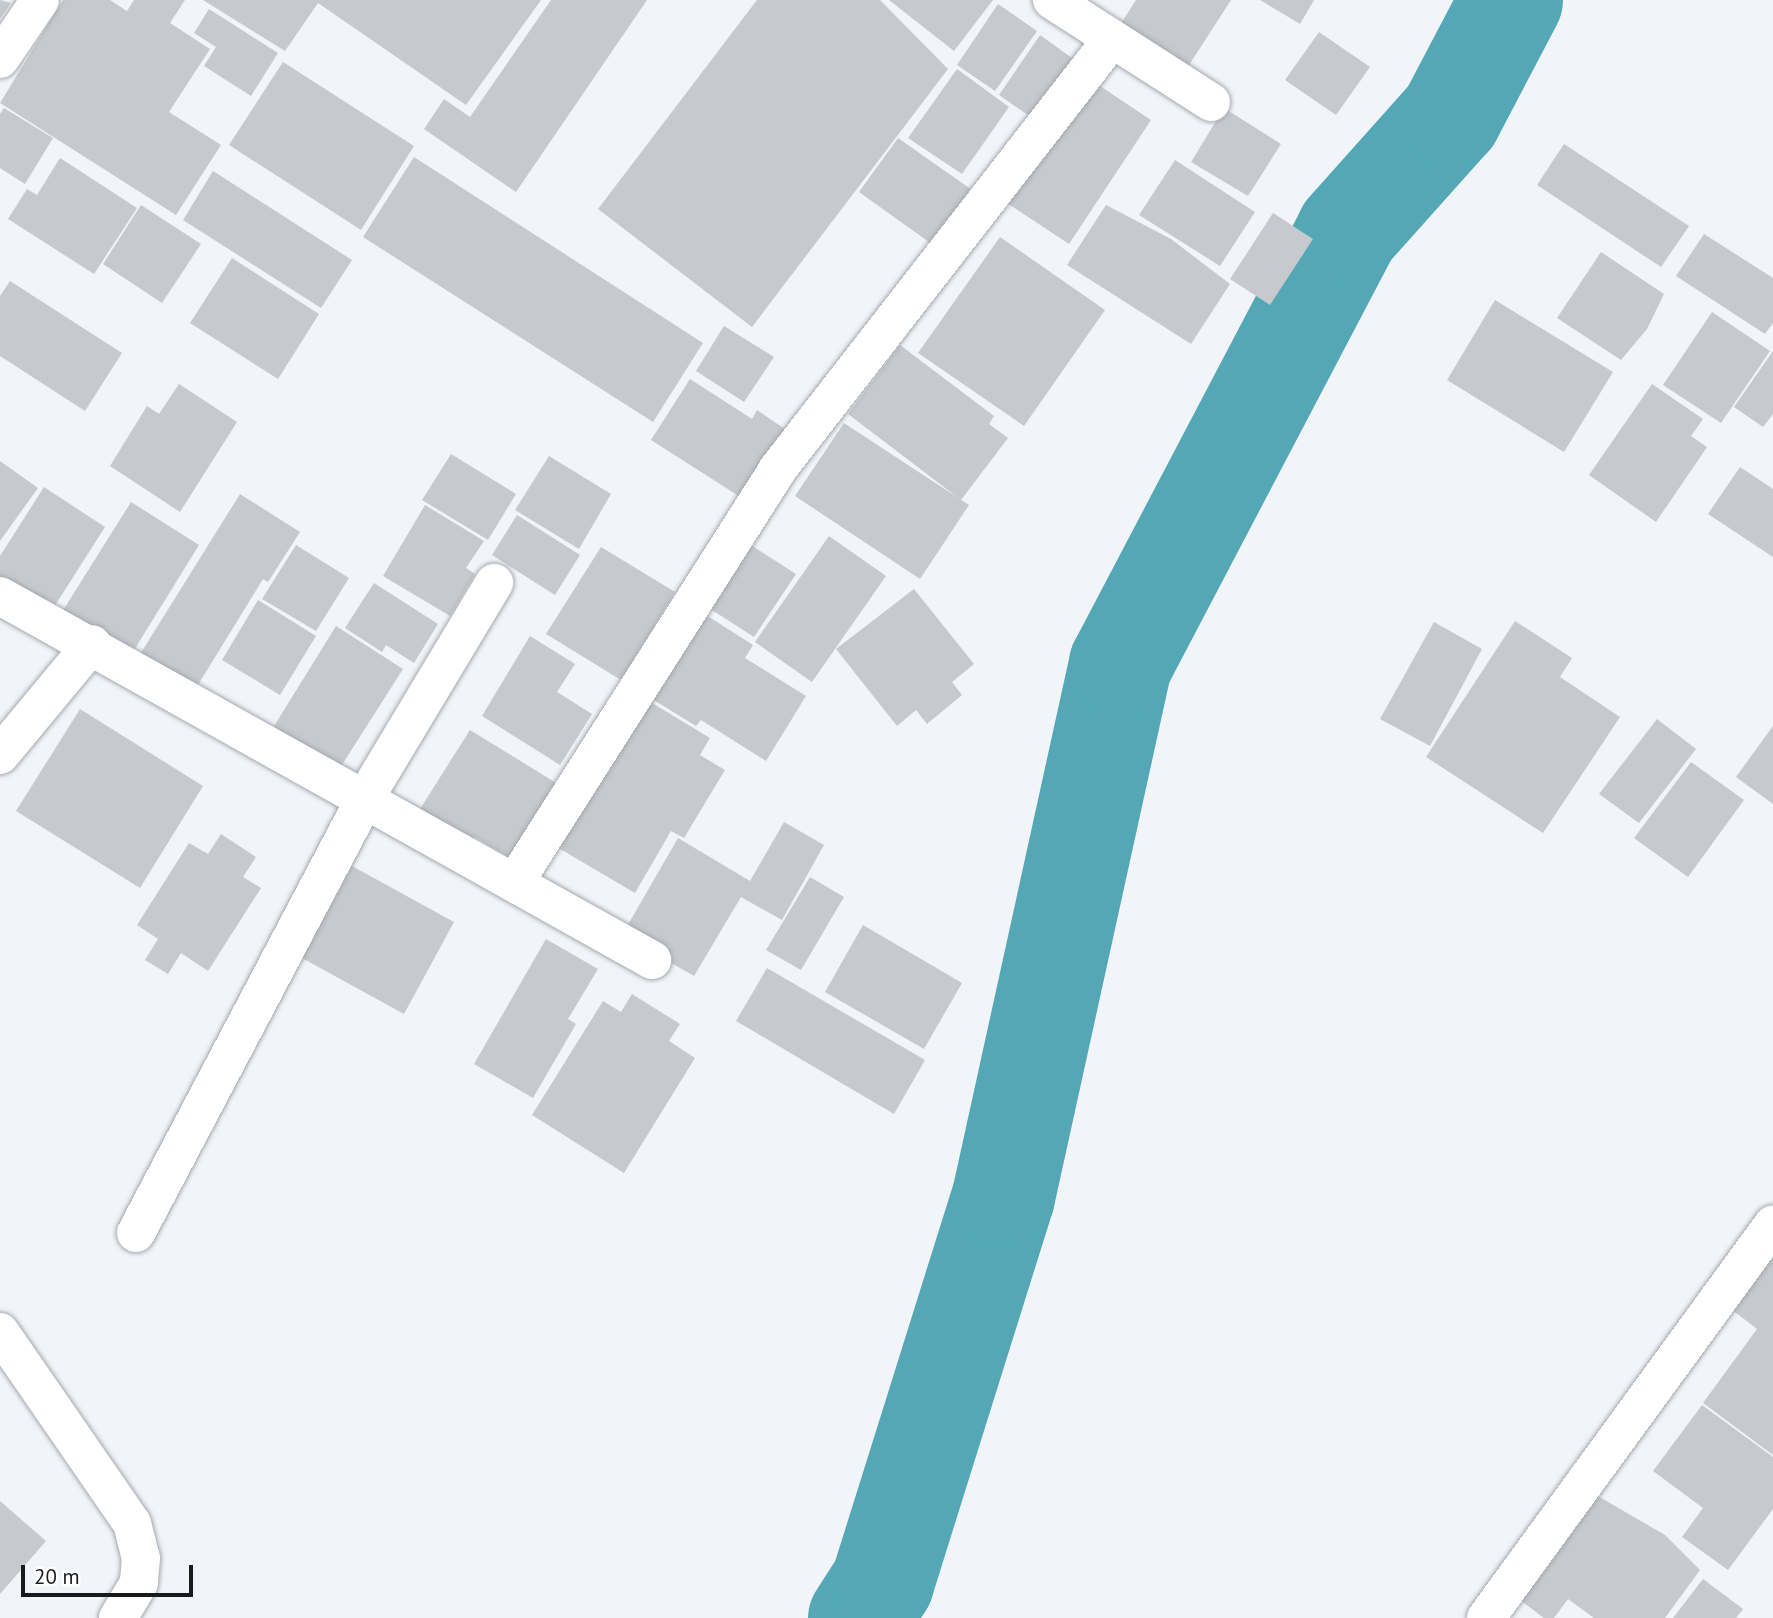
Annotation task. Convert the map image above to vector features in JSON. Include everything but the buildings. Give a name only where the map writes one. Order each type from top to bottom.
[{"type":"street","points":[[0,59],[40,0]]},
{"type":"street","points":[[1052,0],[1211,102]]},
{"type":"street","points":[[515,882],[776,470],[1112,39]]},
{"type":"street","points":[[136,1233],[365,798],[494,583]]},
{"type":"street","points":[[0,596],[92,644],[652,960]]},
{"type":"street","points":[[0,755],[92,644]]},
{"type":"street","points":[[1486,1618],[1773,1225]]},
{"type":"street","points":[[0,1332],[132,1523],[141,1558],[139,1583],[118,1618]]},
{"type":"waterway","points":[[859,1618],[882,1582],[1003,1196],[1120,664],[1347,231],[1450,116],[1511,0]]}]
